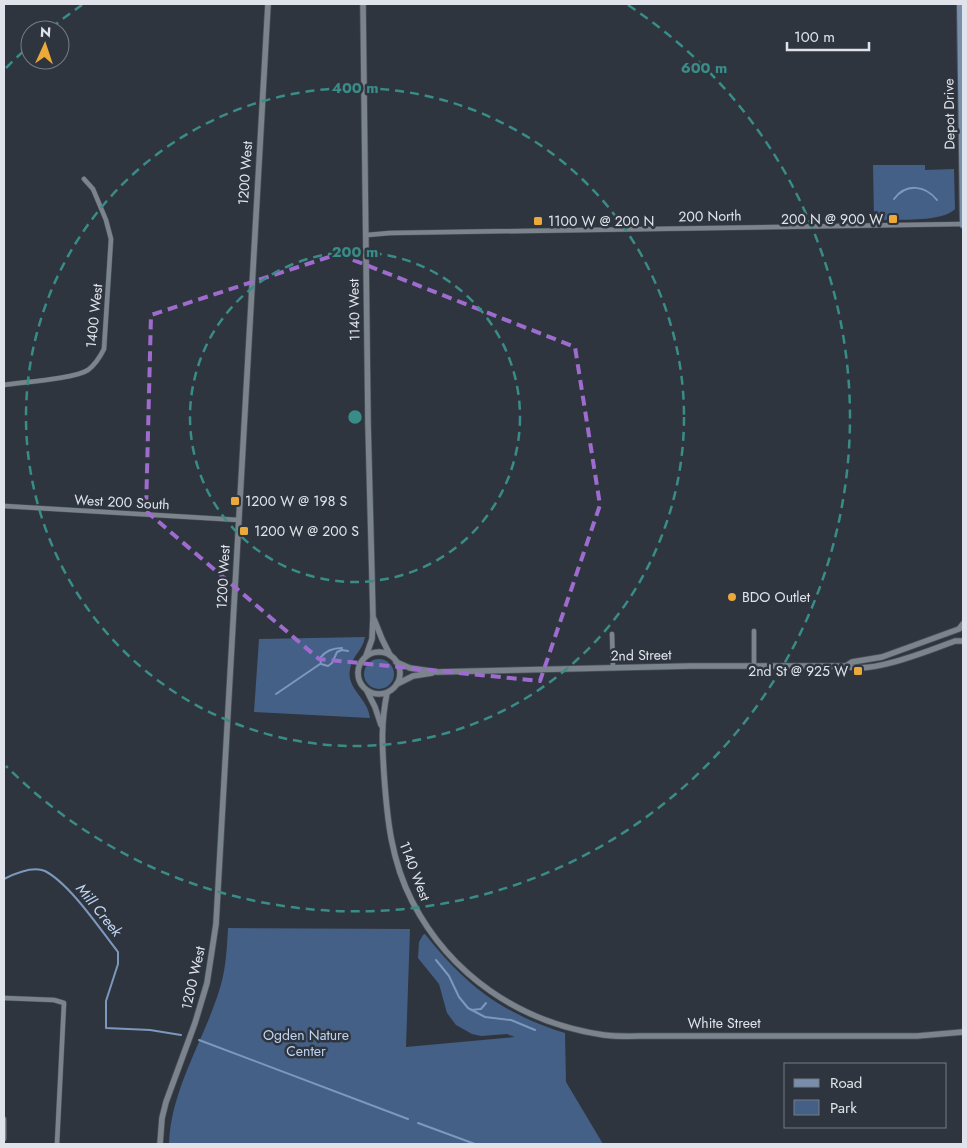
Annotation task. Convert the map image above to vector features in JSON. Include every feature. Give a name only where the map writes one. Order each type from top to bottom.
[{"type":"main road","name":"Depot Drive","points":[[960,4],[963,224]]},
{"type":"street","name":"1200 West","points":[[160,1144],[162,1118],[166,1102],[201,1005],[214,946],[268,4]]},
{"type":"street","name":"1140 West","points":[[363,4],[368,432],[373,617],[371,641],[366,656]]},
{"type":"street","name":"1400 West","points":[[4,385],[72,376],[86,371],[95,364],[104,348],[111,239],[106,220],[93,189],[84,179]]},
{"type":"street","name":"200 North","points":[[367,235],[390,233],[963,224]]},
{"type":"street","name":"West 200 South","points":[[4,506],[239,520]]},
{"type":"street","name":"1140 West","points":[[373,617],[390,655]]},
{"type":"street","name":"2nd Street","points":[[846,666],[852,662],[882,657],[959,628],[963,624]]},
{"type":"street","points":[[754,631],[754,666]]},
{"type":"street","points":[[612,634],[613,668]]},
{"type":"street","name":"2nd Street","points":[[397,684],[413,676],[436,672],[754,666],[846,666],[853,669],[889,663],[955,641],[963,641]]},
{"type":"street","points":[[378,652],[390,655],[396,662],[399,673],[397,684],[387,693],[380,694],[367,691],[362,686],[357,674],[361,661],[366,656],[378,652]]},
{"type":"street","name":"2nd Street","points":[[396,662],[410,668],[436,672]]},
{"type":"street","name":"1140 West","points":[[367,691],[382,728]]},
{"type":"street","name":"1140 West","points":[[387,693],[382,728],[386,810],[396,862],[405,887],[432,935],[466,973],[493,993]]},
{"type":"street","name":"White Street","points":[[493,993],[530,1014],[562,1026],[614,1036],[917,1036],[963,1032]]},
{"type":"street","points":[[4,998],[54,1000],[64,1003],[57,1144]]},
{"type":"street","points":[[4,1118],[4,1139]]},
{"type":"highlighted area","points":[[338,254],[575,347],[600,505],[540,681],[319,659],[146,511],[151,315]]},
{"type":"green space","points":[[873,165],[925,165],[925,170],[954,169],[955,209],[949,213],[929,218],[874,220]]},
{"type":"green space","points":[[365,637],[351,664],[350,676],[351,682],[365,705],[370,718],[254,712],[259,639]]},
{"type":"green space","points":[[379,659],[385,660],[393,668],[393,680],[385,688],[379,689],[373,688],[365,680],[364,674],[365,668],[373,660]]},
{"type":"green space","name":"Ogden Nature Center","points":[[228,928],[410,929],[406,1047],[515,1037],[507,1034],[481,1036],[472,1034],[456,1025],[447,1013],[439,984],[418,958],[419,942],[425,934],[455,968],[487,996],[523,1017],[565,1033],[566,1082],[603,1144],[169,1144],[171,1123],[182,1084],[222,981]]},
{"type":"waterway","points":[[894,199],[904,190],[916,188],[927,191],[937,200]]},
{"type":"waterway","points":[[342,648],[327,651],[320,658],[321,664],[328,666],[332,663],[337,652],[342,650],[348,651]]},
{"type":"waterway","points":[[276,694],[320,664]]},
{"type":"waterway","name":"Mill Creek","points":[[4,879],[35,869],[45,871],[55,877],[74,896],[118,952],[118,964],[106,1001],[106,1028],[150,1030],[181,1035]]},
{"type":"waterway","points":[[436,960],[449,976],[459,997],[468,1008],[485,1017],[511,1020],[535,1030]]},
{"type":"waterway","points":[[471,1010],[481,1009],[486,1003]]},
{"type":"waterway","name":"Mill Creek","points":[[199,1040],[408,1119]]},
{"type":"waterway","name":"Mill Creek","points":[[418,1123],[475,1144]]},
{"type":"place","name":"200 N @ 900 W","points":[[893,219]]},
{"type":"place","name":"1100 W @ 200 N","points":[[538,221]]},
{"type":"place","name":"1200 W @ 198 S","points":[[235,501]]},
{"type":"place","name":"1200 W @ 200 S","points":[[244,531]]},
{"type":"place","name":"BDO Outlet","points":[[732,597]]},
{"type":"place","name":"2nd St @ 925 W","points":[[858,671]]}]
